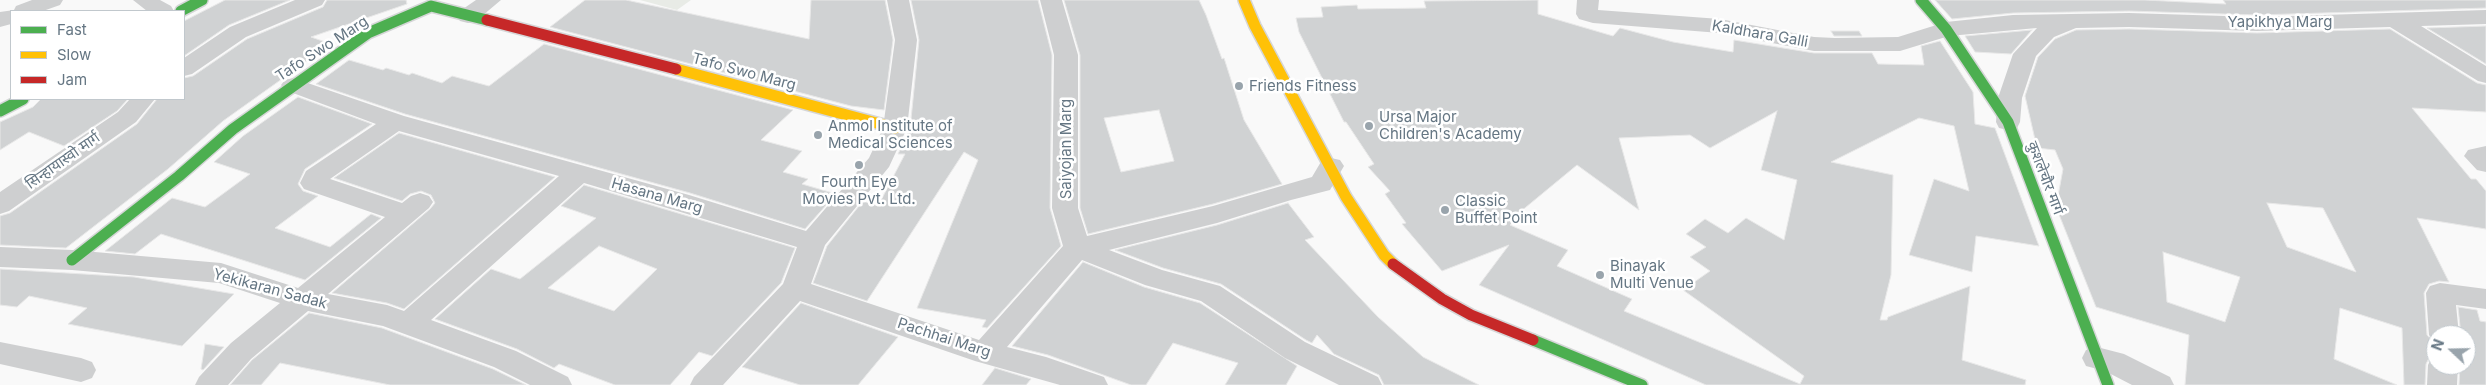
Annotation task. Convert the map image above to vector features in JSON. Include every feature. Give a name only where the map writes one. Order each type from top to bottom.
[{"type":"street","points":[[27,10],[52,0]]},
{"type":"street","points":[[144,0],[161,10]]},
{"type":"street","points":[[183,10],[202,0]]},
{"type":"street","points":[[185,68],[238,32],[314,0]]},
{"type":"street","points":[[468,16],[490,0]]},
{"type":"street","points":[[705,385],[795,289],[812,242],[880,161],[895,128],[906,40],[898,0]]},
{"type":"street","name":"Saiyojan Marg","points":[[1051,0],[1066,55],[1065,208],[1077,248]]},
{"type":"street","points":[[1244,0],[1267,49],[1346,197],[1384,255],[1402,272],[1431,292],[1471,315],[1639,384]]},
{"type":"street","name":"Kaldhara Galli","points":[[1588,0],[1587,14],[1593,16],[1664,20],[1720,26],[1821,44],[1900,44],[1946,30]]},
{"type":"street","name":"कुशलेचौर मार्ग","points":[[1921,0],[1946,30],[2008,122],[2108,385]]},
{"type":"street","name":"Tafo Swo Marg","points":[[72,260],[178,176],[233,129],[293,85],[368,34],[431,6],[590,46],[895,128]]},
{"type":"street","name":"Yapikhya Marg","points":[[1946,30],[2013,22],[2130,20],[2257,24],[2486,17]]},
{"type":"street","name":"Yapikhya Marg","points":[[2008,122],[2010,98],[2025,54],[2046,32],[2073,21]]},
{"type":"street","points":[[2397,21],[2486,76]]},
{"type":"street","name":"Hasana Marg","points":[[293,85],[395,122],[579,173],[812,242]]},
{"type":"street","points":[[0,111],[20,100]]},
{"type":"street","name":"सिन्हायास्वो मार्ग","points":[[0,205],[135,108]]},
{"type":"street","points":[[210,385],[241,351],[413,208],[313,183],[315,178],[395,122]]},
{"type":"street","points":[[2486,154],[2476,156],[2486,164]]},
{"type":"street","points":[[985,353],[1077,248],[1217,214],[1286,192],[1321,184],[1331,166]]},
{"type":"street","points":[[408,324],[579,173]]},
{"type":"street","points":[[1077,248],[1155,278],[1210,293],[1295,350],[1367,385]]},
{"type":"street","name":"Yekikaran Sadak","points":[[0,257],[72,260],[221,273],[303,300],[387,316],[505,359],[557,385]]},
{"type":"street","name":"Pachhai Marg","points":[[795,289],[985,353],[1040,376],[1093,385]]},
{"type":"street","points":[[2443,325],[2440,293],[2486,299]]},
{"type":"street","points":[[0,353],[81,370]]},
{"type":"street","points":[[2097,358],[2113,362],[2159,385]]},
{"type":"shaded area","points":[[640,0],[691,0],[677,10]]},
{"type":"building","points":[[225,0],[290,0],[229,25],[185,55],[185,20]]},
{"type":"building","points":[[327,0],[406,0],[407,4],[311,37],[331,44],[223,121],[168,169],[66,248],[0,245],[0,216],[10,213],[137,124],[156,100],[185,100],[185,78],[193,76],[247,39],[323,7]]},
{"type":"building","points":[[585,0],[626,0],[809,39],[811,0],[885,0],[893,40],[884,110],[851,106],[550,27]]},
{"type":"building","points":[[911,0],[1038,0],[1052,55],[1050,208],[1061,246],[987,328],[982,327],[986,320],[917,308],[978,160],[964,152],[867,301],[813,283],[827,246],[863,201],[878,206],[905,154],[898,154],[910,129],[919,40]]},
{"type":"building","points":[[1064,0],[1199,0],[1222,59],[1224,58],[1244,120],[1282,184],[1213,204],[1088,234],[1080,208],[1080,55]],"holes":[[[1159,110],[1174,161],[1121,172],[1104,118]]]},
{"type":"building","points":[[1538,0],[1538,14],[1613,36],[1620,28],[1673,42],[1733,52],[1734,40],[1814,53],[1872,53],[1878,64],[1924,65],[1921,46],[1940,41],[1973,92],[1975,124],[1995,128],[2039,246],[1976,236],[1972,272],[1909,255],[1934,179],[1969,191],[1954,126],[1919,118],[1831,162],[1893,175],[1891,275],[1880,320],[1887,320],[1888,317],[1970,286],[1962,360],[2026,380],[2025,385],[1706,385],[1479,285],[1509,245],[1442,271],[1402,224],[1406,223],[1385,194],[1390,191],[1368,167],[1374,164],[1346,122],[1344,122],[1299,32],[1296,18],[1323,17],[1321,7],[1357,5],[1358,9],[1426,8],[1424,1]],"holes":[[[1777,111],[1761,170],[1797,180],[1784,240],[1746,218],[1728,233],[1705,219],[1686,234],[1706,247],[1690,257],[1710,271],[1683,290],[1804,376],[1800,384],[1624,311],[1632,299],[1557,266],[1568,250],[1510,225],[1517,219],[1514,217],[1577,165],[1639,210],[1619,138],[1690,135],[1710,148]]]},
{"type":"building","points":[[1935,0],[2145,0],[2226,4],[2223,0],[2486,0],[2486,8],[2257,15],[2129,11],[2013,13],[1952,19]]},
{"type":"building","points":[[2486,26],[2486,64],[2427,28]]},
{"type":"building","points":[[2129,29],[2257,33],[2390,29],[2477,83],[2486,85],[2486,112],[2412,108],[2471,179],[2476,179],[2486,191],[2486,229],[2417,218],[2449,282],[2439,281],[2429,284],[2424,293],[2426,325],[2425,385],[2404,385],[2402,328],[2340,308],[2334,359],[2397,385],[2185,385],[2189,335],[2096,307],[2056,207],[2063,169],[2055,150],[2037,148],[2025,96],[2038,57],[2055,39],[2076,30]],"holes":[[[2267,203],[2323,208],[2356,272],[2287,247]],[[2163,252],[2240,277],[2225,322],[2167,302]]]},
{"type":"building","points":[[2032,30],[2011,54],[1975,52],[1965,36]]},
{"type":"building","points":[[1831,31],[1859,31],[1862,36],[1834,36]]},
{"type":"building","points":[[544,44],[793,110],[761,140],[802,151],[783,172],[808,179],[802,184],[836,194],[805,229],[690,193],[405,114],[316,84],[349,60],[383,70],[386,68],[409,75],[412,73],[442,83],[452,76],[489,86]]},
{"type":"building","points":[[298,97],[372,124],[305,169],[298,184],[303,191],[318,196],[275,228],[330,247],[371,214],[381,218],[305,280],[161,234],[135,254],[105,251],[172,198],[205,207],[250,174],[214,162],[243,136]]},
{"type":"building","points":[[40,100],[127,100],[117,111],[64,146],[29,132],[0,150],[0,122],[33,107]]},
{"type":"building","points":[[399,133],[555,177],[404,309],[387,303],[332,293],[435,203],[431,195],[421,191],[410,194],[402,201],[334,178]]},
{"type":"building","points":[[584,185],[795,248],[781,283],[712,356],[699,352],[670,385],[615,385],[559,364],[554,368],[517,349],[435,319],[491,269],[520,279],[596,218],[561,206]],"holes":[[[599,246],[657,269],[614,311],[548,288]]]},
{"type":"building","points":[[1288,203],[1314,237],[1305,240],[1378,317],[1423,357],[1479,385],[1384,385],[1379,375],[1334,354],[1317,335],[1312,343],[1306,340],[1221,284],[1163,268],[1115,250],[1217,225]]},
{"type":"building","points":[[1083,262],[1144,287],[1200,303],[1297,366],[1286,385],[1225,385],[1238,363],[1173,343],[1146,385],[1131,385],[1048,355],[1012,346]]},
{"type":"building","points":[[0,269],[134,277],[234,294],[182,346],[68,324],[87,308],[29,296],[17,307],[0,305]]},
{"type":"building","points":[[801,303],[898,337],[858,385],[800,385],[742,367]]},
{"type":"building","points":[[2458,307],[2477,310],[2480,321],[2486,322],[2486,385],[2459,385],[2460,375],[2476,375],[2476,325],[2460,325]]},
{"type":"building","points":[[309,313],[382,328],[493,369],[526,385],[390,385],[280,363],[261,385],[230,385],[252,360]]},
{"type":"building","points":[[205,344],[224,347],[203,370],[201,369]]},
{"type":"building","points":[[995,368],[1031,379],[1026,385],[982,385]]},
{"type":"traffic: fast","points":[[183,10],[202,0]]},
{"type":"traffic: fast","points":[[1921,0],[1946,29],[2008,122],[2108,385]]},
{"type":"traffic: fast","points":[[72,260],[179,176],[233,129],[368,33],[431,6],[487,20]]},
{"type":"traffic: fast","points":[[0,111],[21,100]]},
{"type":"traffic: fast","points":[[1533,340],[1642,385]]},
{"type":"traffic: slow","points":[[1244,0],[1255,26],[1346,197],[1384,255],[1393,264]]},
{"type":"traffic: slow","points":[[676,69],[895,128]]},
{"type":"traffic: jam","points":[[487,20],[676,69]]},
{"type":"traffic: jam","points":[[1393,264],[1442,299],[1471,315],[1533,340]]},
{"type":"place","name":"Friends Fitness","points":[[1239,86]]},
{"type":"place","name":"Ursa Major Children's Academy","points":[[1369,126]]},
{"type":"place","name":"Anmol Institute of Medical Sciences","points":[[818,135]]},
{"type":"place","name":"Fourth Eye Movies Pvt. Ltd.","points":[[859,165]]},
{"type":"place","name":"Classic Buffet Point","points":[[1445,210]]},
{"type":"place","name":"Binayak Multi Venue","points":[[1600,275]]}]
